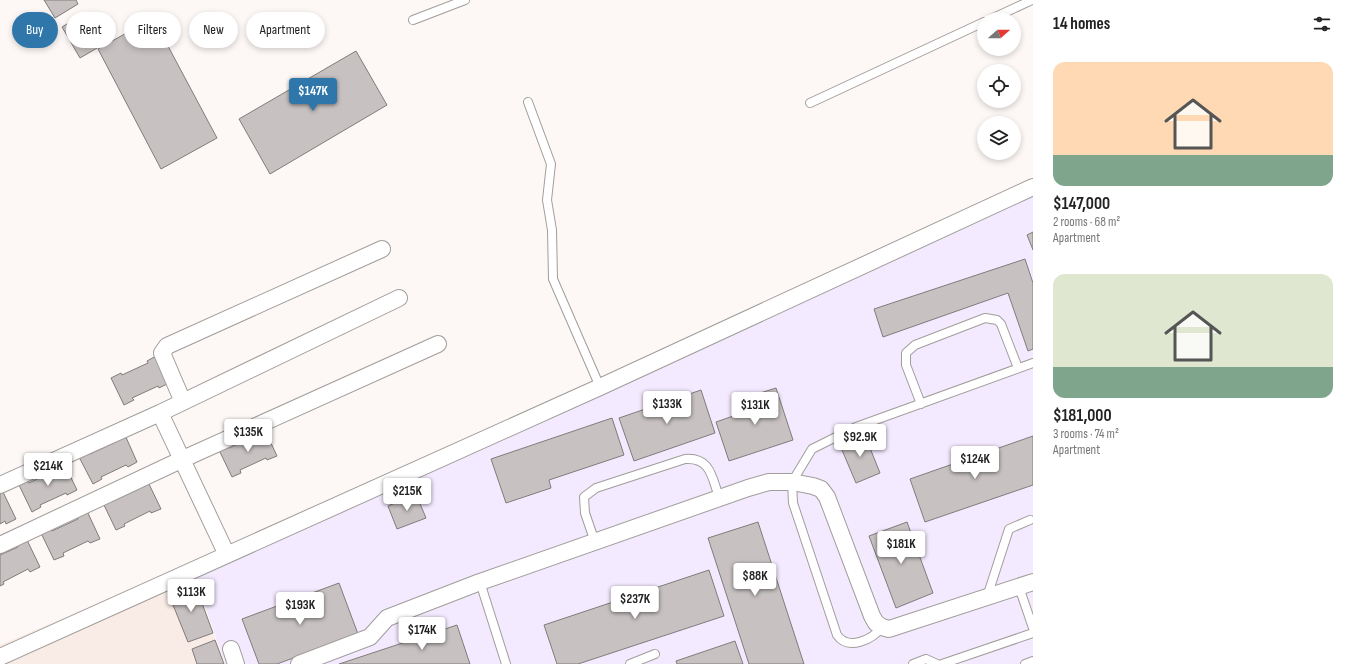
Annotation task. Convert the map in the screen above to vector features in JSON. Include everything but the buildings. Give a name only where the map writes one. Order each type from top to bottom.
[{"type":"street","points":[[0,657],[600,387],[1033,187]]},
{"type":"street","points":[[183,402],[163,356],[162,352],[167,346],[382,249]]},
{"type":"street","points":[[0,485],[160,413],[400,298]]},
{"type":"street","points":[[0,545],[183,459],[438,344]]},
{"type":"street","points":[[160,413],[227,555]]},
{"type":"street","points":[[299,664],[370,637],[387,618],[480,582],[718,498],[770,482],[792,482],[813,486],[827,497],[872,616],[882,627],[889,629],[1026,584]]},
{"type":"street","points":[[231,649],[236,664]]},
{"type":"lane","points":[[413,20],[465,0]]},
{"type":"lane","points":[[1006,12],[1032,0]]},
{"type":"lane","points":[[810,103],[977,25]]},
{"type":"lane","points":[[528,102],[551,164],[547,200],[552,230],[553,279],[600,387]]},
{"type":"lane","points":[[922,404],[906,365],[906,353],[915,345],[985,318],[996,320],[1001,324],[1018,368]]},
{"type":"lane","points":[[882,627],[873,637],[854,643],[841,641],[837,634],[793,503],[792,482],[812,449],[856,428],[1033,363]]},
{"type":"lane","points":[[595,542],[583,505],[584,497],[596,488],[685,459],[694,458],[701,460],[711,473],[718,498]]},
{"type":"lane","points":[[987,597],[1009,529],[1030,520]]},
{"type":"lane","points":[[480,582],[506,664]]},
{"type":"lane","points":[[1026,584],[1033,628]]},
{"type":"lane","points":[[942,664],[1033,633]]},
{"type":"lane","points":[[630,664],[655,654]]},
{"type":"lane","points":[[913,664],[926,659],[937,664]]},
{"type":"lane","points":[[1025,664],[1033,661]]},
{"type":"shaded area","points":[[1033,187],[1033,664],[225,664],[197,582],[191,571]]},
{"type":"shaded area","points":[[189,565],[224,664],[0,664],[0,645]]}]
